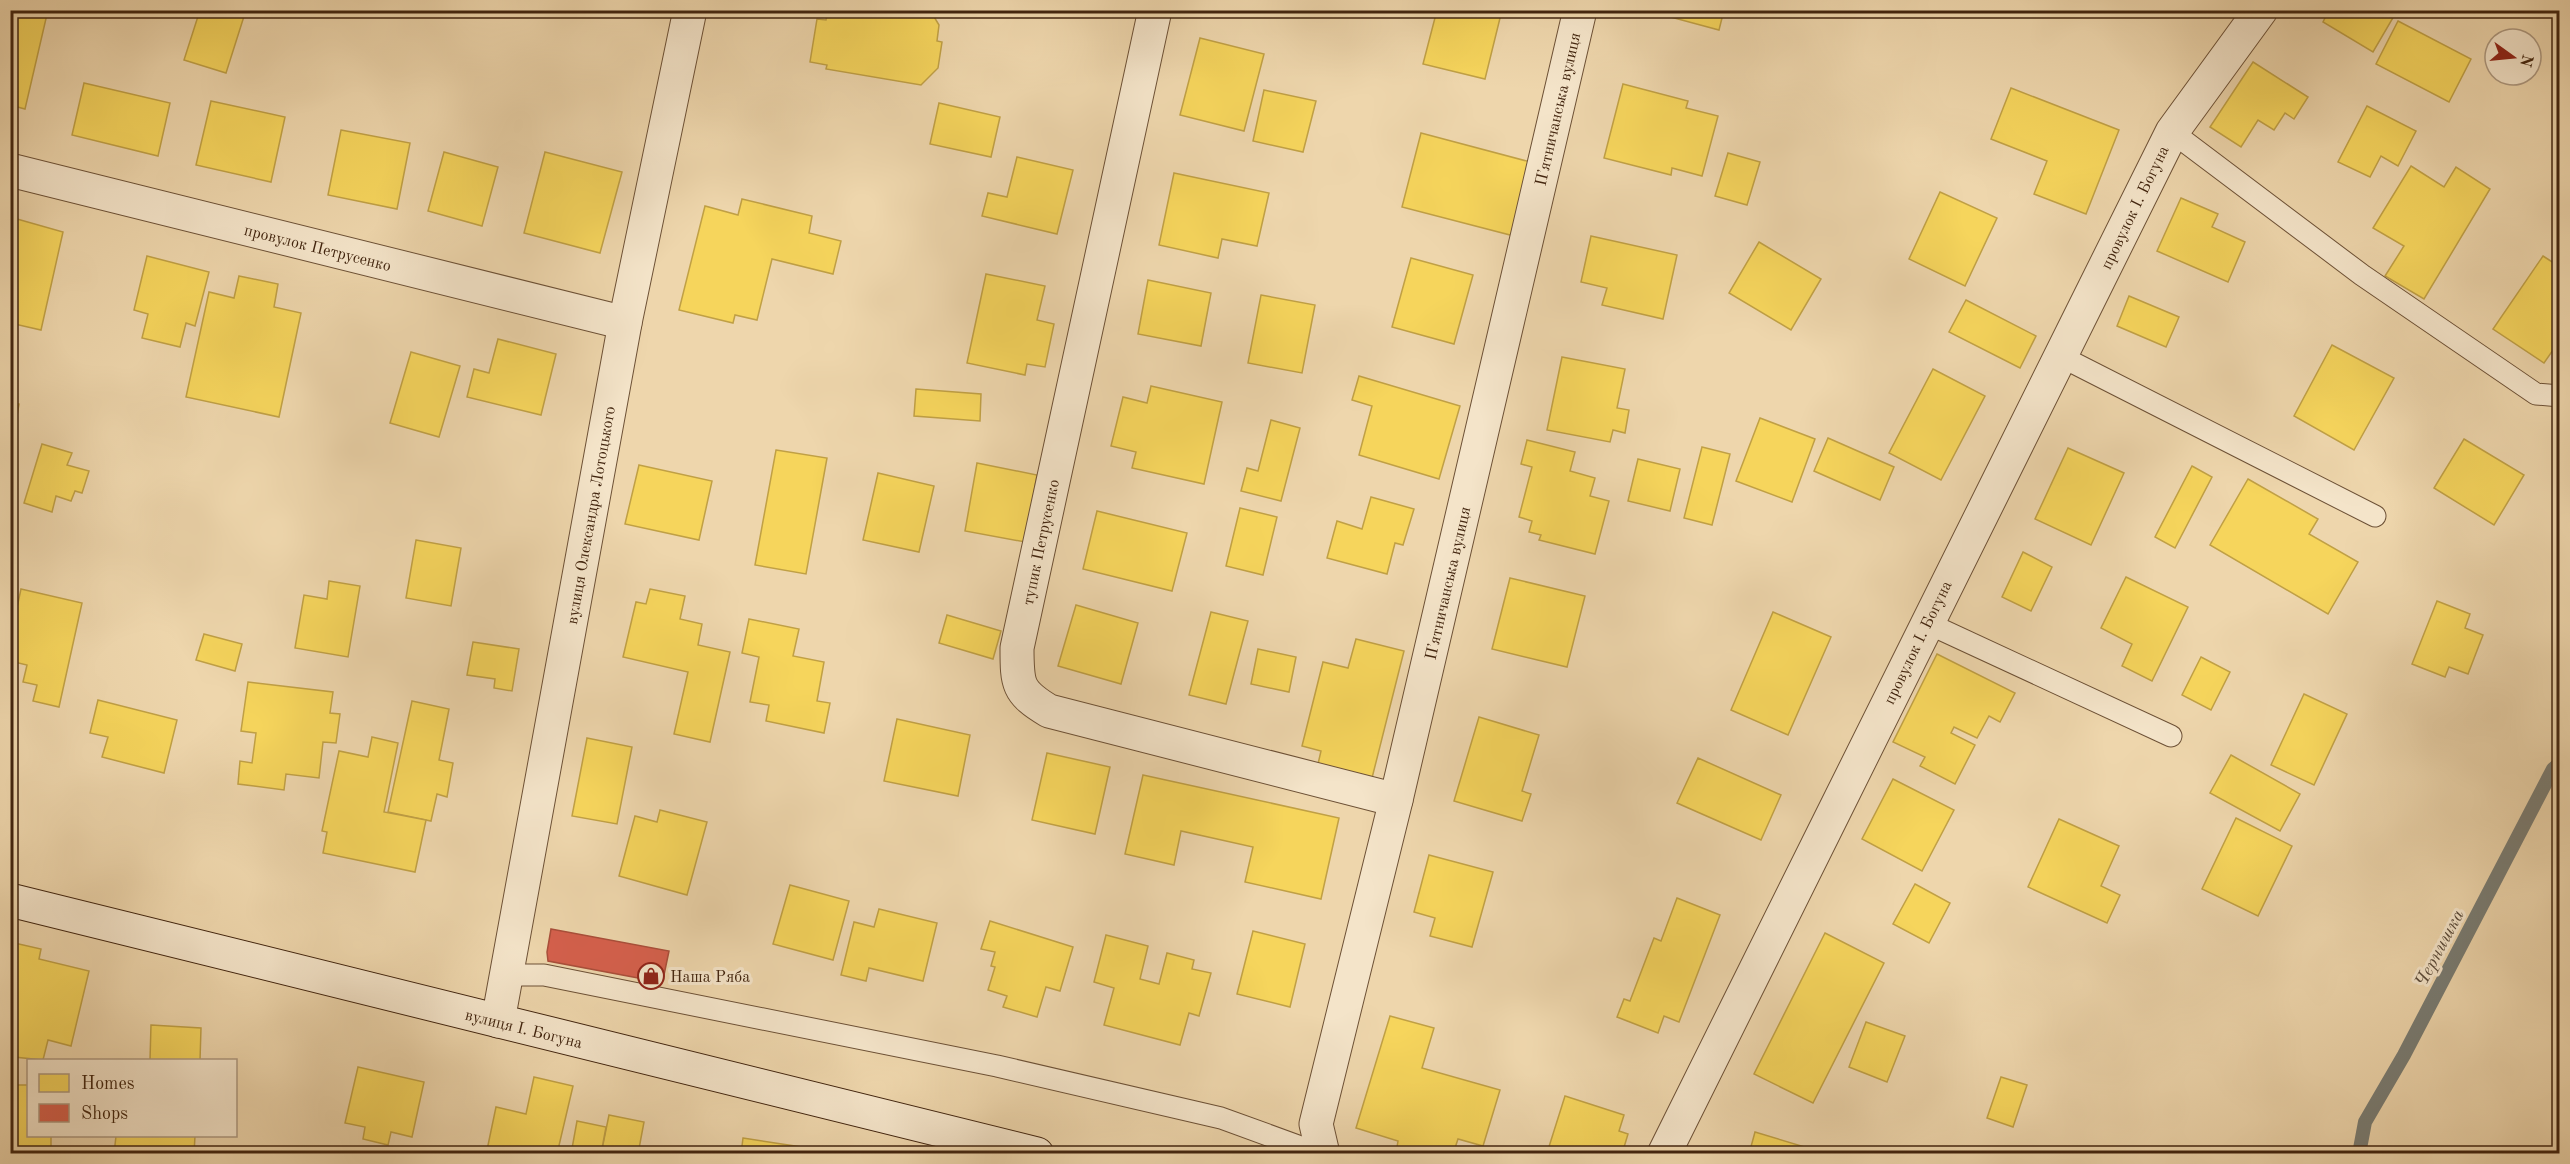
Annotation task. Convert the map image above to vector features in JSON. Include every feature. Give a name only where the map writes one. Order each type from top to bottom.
[{"type":"street","name":"вулиця Олександра Лотоцького","points":[[498,1021],[625,323],[690,10]]},
{"type":"street","name":"тупик Петрусенко","points":[[1155,10],[1019,637],[1017,676],[1028,699],[1049,711],[1396,800]]},
{"type":"street","name":"Пʼятничанська вулиця","points":[[1322,1154],[1316,1124],[1396,800],[1580,10]]},
{"type":"street","name":"провулок І. Богуна","points":[[1664,1154],[2172,132],[2261,10]]},
{"type":"street","name":"провулок Петрусенко","points":[[10,170],[625,323]]},
{"type":"street","name":"вулиця І. Богуна","points":[[10,900],[1037,1154]]},
{"type":"lane","name":"провулок І. Богуна","points":[[2172,132],[2362,275],[2526,388],[2536,394],[2559,396]]},
{"type":"lane","points":[[2060,356],[2375,516]]},
{"type":"lane","points":[[1927,623],[2171,736]]},
{"type":"lane","points":[[506,975],[544,975],[997,1066],[1221,1118],[1322,1154]]},
{"type":"building: Homes","points":[[10,10],[48,10],[25,109],[10,105]]},
{"type":"building: Homes","points":[[200,10],[246,10],[226,73],[184,60]]},
{"type":"building: Homes","points":[[828,10],[930,10],[939,25],[937,41],[942,42],[938,68],[921,85],[826,69],[827,65],[810,62],[817,19],[826,20]]},
{"type":"building: Homes","points":[[1437,10],[1502,10],[1485,79],[1423,64]]},
{"type":"building: Homes","points":[[1664,10],[1724,10],[1719,30],[1663,15]]},
{"type":"building: Homes","points":[[2329,10],[2385,10],[2394,16],[2373,52],[2323,22]]},
{"type":"building: Homes","points":[[2398,21],[2471,59],[2449,102],[2376,64]]},
{"type":"building: Homes","points":[[1200,38],[1264,54],[1244,131],[1180,115]]},
{"type":"building: Homes","points":[[2253,62],[2308,97],[2294,119],[2285,113],[2274,130],[2258,120],[2241,147],[2210,127]]},
{"type":"building: Homes","points":[[84,83],[170,103],[158,156],[72,135]]},
{"type":"building: Homes","points":[[1623,84],[1688,101],[1686,108],[1718,116],[1702,176],[1672,168],[1671,175],[1604,158]]},
{"type":"building: Homes","points":[[2011,88],[2119,130],[2086,214],[2034,194],[2047,161],[1991,139]]},
{"type":"building: Homes","points":[[1264,90],[1316,101],[1303,152],[1253,141]]},
{"type":"building: Homes","points":[[211,101],[285,117],[271,182],[196,165]]},
{"type":"building: Homes","points":[[939,103],[1000,117],[991,157],[930,144]]},
{"type":"building: Homes","points":[[2367,106],[2416,131],[2398,166],[2381,156],[2370,177],[2338,162]]},
{"type":"building: Homes","points":[[341,130],[410,143],[397,209],[328,195]]},
{"type":"building: Homes","points":[[1421,133],[1534,163],[1514,236],[1402,207]]},
{"type":"building: Homes","points":[[444,152],[498,167],[482,226],[428,211]]},
{"type":"building: Homes","points":[[545,152],[622,172],[600,253],[524,233]]},
{"type":"building: Homes","points":[[1728,153],[1760,162],[1747,205],[1715,196]]},
{"type":"building: Homes","points":[[1017,157],[1073,170],[1057,234],[982,216],[988,193],[1007,197]]},
{"type":"building: Homes","points":[[2411,166],[2444,187],[2456,167],[2490,189],[2424,299],[2385,276],[2404,246],[2373,228]]},
{"type":"building: Homes","points":[[1174,173],[1269,193],[1257,246],[1222,239],[1218,258],[1159,245]]},
{"type":"building: Homes","points":[[1940,192],[1997,218],[1965,286],[1909,259]]},
{"type":"building: Homes","points":[[2181,198],[2218,214],[2212,227],[2245,242],[2228,282],[2157,251]]},
{"type":"building: Homes","points":[[742,199],[812,216],[809,233],[841,241],[833,274],[772,259],[757,320],[735,315],[733,323],[679,310],[705,206],[738,215]]},
{"type":"building: Homes","points":[[10,217],[63,232],[41,330],[10,323]]},
{"type":"building: Homes","points":[[1591,236],[1677,255],[1663,319],[1602,305],[1607,288],[1581,282]]},
{"type":"building: Homes","points":[[1759,242],[1821,279],[1791,330],[1729,293]]},
{"type":"building: Homes","points":[[147,256],[209,272],[195,326],[186,323],[180,347],[142,338],[148,314],[134,310]]},
{"type":"building: Homes","points":[[2543,256],[2560,267],[2560,340],[2544,363],[2493,329]]},
{"type":"building: Homes","points":[[1411,258],[1473,275],[1454,344],[1392,327]]},
{"type":"building: Homes","points":[[986,274],[1045,286],[1037,320],[1054,324],[1045,367],[1027,364],[1025,375],[967,363]]},
{"type":"building: Homes","points":[[239,276],[278,284],[274,307],[301,313],[279,417],[186,397],[209,292],[234,298]]},
{"type":"building: Homes","points":[[1148,280],[1211,293],[1201,346],[1138,334]]},
{"type":"building: Homes","points":[[1261,295],[1315,305],[1302,373],[1248,363]]},
{"type":"building: Homes","points":[[2129,296],[2179,317],[2166,347],[2117,326]]},
{"type":"building: Homes","points":[[1966,300],[2036,336],[2020,368],[1949,332]]},
{"type":"building: Homes","points":[[498,339],[556,354],[541,415],[467,397],[474,369],[489,373]]},
{"type":"building: Homes","points":[[2332,345],[2394,378],[2354,450],[2294,416]]},
{"type":"building: Homes","points":[[411,352],[460,366],[439,437],[390,423]]},
{"type":"building: Homes","points":[[1562,357],[1625,369],[1617,408],[1629,410],[1625,433],[1613,430],[1610,442],[1547,430]]},
{"type":"building: Homes","points":[[1933,369],[1985,396],[1941,480],[1889,453]]},
{"type":"building: Homes","points":[[1359,376],[1460,406],[1439,479],[1359,455],[1372,406],[1352,400]]},
{"type":"building: Homes","points":[[1151,386],[1222,402],[1204,484],[1132,468],[1136,452],[1111,446],[1123,397],[1147,403]]},
{"type":"building: Homes","points":[[916,389],[981,394],[980,421],[914,416]]},
{"type":"building: Homes","points":[[10,402],[19,404],[15,427],[10,426]]},
{"type":"building: Homes","points":[[1760,418],[1815,439],[1792,502],[1736,481]]},
{"type":"building: Homes","points":[[1271,420],[1300,428],[1281,501],[1241,491],[1247,468],[1258,471]]},
{"type":"building: Homes","points":[[1828,438],[1894,467],[1880,500],[1814,471]]},
{"type":"building: Homes","points":[[2464,439],[2524,475],[2494,525],[2434,488]]},
{"type":"building: Homes","points":[[1527,440],[1575,452],[1570,471],[1595,478],[1590,496],[1609,501],[1595,554],[1539,540],[1541,535],[1529,532],[1532,521],[1519,517],[1532,467],[1521,464]]},
{"type":"building: Homes","points":[[42,444],[72,453],[67,465],[89,471],[82,493],[75,491],[71,501],[56,496],[52,512],[24,503]]},
{"type":"building: Homes","points":[[1702,447],[1730,454],[1712,525],[1684,518]]},
{"type":"building: Homes","points":[[2068,448],[2124,473],[2091,545],[2035,519]]},
{"type":"building: Homes","points":[[776,450],[827,458],[806,574],[755,565]]},
{"type":"building: Homes","points":[[1638,459],[1680,469],[1670,511],[1628,501]]},
{"type":"building: Homes","points":[[977,463],[1037,475],[1025,542],[965,531]]},
{"type":"building: Homes","points":[[639,465],[712,481],[699,540],[625,524]]},
{"type":"building: Homes","points":[[2192,466],[2212,477],[2175,548],[2155,537]]},
{"type":"building: Homes","points":[[878,473],[934,486],[919,552],[863,540]]},
{"type":"building: Homes","points":[[2248,479],[2318,519],[2309,534],[2358,562],[2328,614],[2210,545]]},
{"type":"building: Homes","points":[[1371,497],[1414,509],[1403,545],[1395,543],[1387,574],[1327,558],[1337,521],[1362,529]]},
{"type":"building: Homes","points":[[1240,508],[1277,517],[1263,575],[1226,566]]},
{"type":"building: Homes","points":[[1097,511],[1187,533],[1172,591],[1083,569]]},
{"type":"building: Homes","points":[[416,540],[461,548],[451,606],[406,598]]},
{"type":"building: Homes","points":[[2023,552],[2052,567],[2031,611],[2002,597]]},
{"type":"building: Homes","points":[[2126,577],[2188,607],[2152,681],[2122,666],[2132,644],[2101,628]]},
{"type":"building: Homes","points":[[1510,578],[1585,596],[1567,667],[1492,649]]},
{"type":"building: Homes","points":[[329,581],[360,586],[348,657],[295,648],[304,595],[327,599]]},
{"type":"building: Homes","points":[[21,589],[82,603],[59,707],[33,701],[37,685],[23,682],[27,665],[10,661],[10,640]]},
{"type":"building: Homes","points":[[650,589],[685,596],[680,619],[702,624],[698,645],[730,652],[710,742],[674,734],[688,672],[623,657],[636,602],[646,604]]},
{"type":"building: Homes","points":[[2437,601],[2470,614],[2465,628],[2483,635],[2468,674],[2449,667],[2445,677],[2412,664]]},
{"type":"building: Homes","points":[[1076,605],[1138,623],[1121,684],[1058,666]]},
{"type":"building: Homes","points":[[1211,612],[1248,621],[1226,704],[1189,695]]},
{"type":"building: Homes","points":[[1773,612],[1831,637],[1788,735],[1731,710]]},
{"type":"building: Homes","points":[[947,615],[1001,631],[993,659],[939,643]]},
{"type":"building: Homes","points":[[749,619],[799,629],[793,656],[824,662],[817,701],[830,703],[824,733],[766,721],[769,705],[750,702],[759,657],[742,653]]},
{"type":"building: Homes","points":[[204,634],[242,644],[235,671],[196,660]]},
{"type":"building: Homes","points":[[1356,639],[1404,651],[1372,778],[1318,764],[1321,751],[1302,746],[1323,662],[1348,668]]},
{"type":"building: Homes","points":[[473,642],[519,649],[512,691],[494,688],[495,679],[467,675]]},
{"type":"building: Homes","points":[[1258,649],[1296,657],[1289,692],[1251,684]]},
{"type":"building: Homes","points":[[1937,654],[2015,693],[2000,722],[1989,716],[1977,738],[1954,727],[1951,733],[1975,745],[1955,784],[1920,766],[1925,757],[1893,742]]},
{"type":"building: Homes","points":[[2201,657],[2230,672],[2211,710],[2182,695]]},
{"type":"building: Homes","points":[[248,682],[333,692],[330,713],[340,714],[336,743],[323,742],[319,778],[286,774],[284,790],[238,784],[240,761],[252,763],[256,733],[241,731]]},
{"type":"building: Homes","points":[[2304,694],[2347,714],[2314,785],[2271,765]]},
{"type":"building: Homes","points":[[98,700],[177,720],[164,773],[102,757],[108,737],[90,733]]},
{"type":"building: Homes","points":[[412,701],[449,709],[439,760],[453,763],[447,797],[437,794],[431,821],[388,812]]},
{"type":"building: Homes","points":[[1479,717],[1539,735],[1522,791],[1531,794],[1522,821],[1454,801]]},
{"type":"building: Homes","points":[[897,719],[970,735],[958,796],[884,781]]},
{"type":"building: Homes","points":[[372,737],[398,743],[384,812],[426,820],[415,872],[323,853],[327,832],[322,831],[339,751],[368,757]]},
{"type":"building: Homes","points":[[587,738],[632,747],[617,824],[572,816]]},
{"type":"building: Homes","points":[[1047,753],[1110,767],[1095,834],[1032,820]]},
{"type":"building: Homes","points":[[2231,755],[2300,794],[2280,831],[2210,793]]},
{"type":"building: Homes","points":[[1698,758],[1781,795],[1761,840],[1677,803]]},
{"type":"building: Homes","points":[[1143,775],[1339,818],[1321,899],[1245,882],[1253,847],[1181,831],[1174,865],[1125,854]]},
{"type":"building: Homes","points":[[1893,779],[1954,810],[1922,871],[1862,839]]},
{"type":"building: Homes","points":[[660,810],[707,822],[687,895],[619,876],[635,816],[657,822]]},
{"type":"building: Homes","points":[[2236,818],[2292,846],[2258,916],[2202,889]]},
{"type":"building: Homes","points":[[2059,819],[2119,846],[2101,886],[2120,895],[2107,923],[2028,887]]},
{"type":"building: Homes","points":[[1429,855],[1493,872],[1472,947],[1430,936],[1435,918],[1414,912]]},
{"type":"building: Homes","points":[[1915,884],[1950,903],[1929,943],[1893,924]]},
{"type":"building: Homes","points":[[790,885],[849,901],[833,960],[773,944]]},
{"type":"building: Homes","points":[[1677,898],[1720,915],[1679,1022],[1664,1016],[1658,1033],[1617,1017],[1624,999],[1630,1001],[1654,938],[1661,941]]},
{"type":"building: Homes","points":[[879,909],[937,923],[923,981],[869,968],[866,981],[841,975],[854,922],[874,927]]},
{"type":"building: Homes","points":[[990,921],[1073,947],[1060,991],[1046,987],[1037,1017],[1003,1007],[1007,996],[988,990],[995,967],[991,966],[995,952],[981,949]]},
{"type":"building: Homes","points":[[1253,931],[1305,944],[1290,1007],[1237,994]]},
{"type":"building: Homes","points":[[1825,933],[1884,963],[1813,1103],[1754,1074]]},
{"type":"building: Homes","points":[[1106,935],[1148,946],[1140,979],[1159,984],[1167,953],[1194,960],[1192,969],[1211,973],[1199,1016],[1189,1013],[1180,1045],[1104,1025],[1114,988],[1094,982]]},
{"type":"building: Homes","points":[[10,942],[41,949],[39,959],[89,971],[71,1046],[48,1040],[43,1059],[14,1057],[16,1049],[10,1048]]},
{"type":"building: Homes","points":[[1390,1016],[1434,1028],[1422,1068],[1500,1090],[1483,1146],[1458,1139],[1453,1154],[1420,1154],[1397,1147],[1398,1141],[1356,1128]]},
{"type":"building: Homes","points":[[1866,1022],[1905,1036],[1887,1082],[1849,1067]]},
{"type":"building: Homes","points":[[151,1025],[201,1028],[200,1059],[150,1059]]},
{"type":"building: Homes","points":[[358,1067],[424,1082],[412,1137],[391,1132],[388,1145],[363,1139],[365,1127],[345,1123]]},
{"type":"building: Homes","points":[[534,1077],[573,1086],[557,1154],[503,1154],[487,1150],[496,1107],[526,1114]]},
{"type":"building: Homes","points":[[2001,1077],[2027,1085],[2013,1127],[1987,1118]]},
{"type":"building: Homes","points":[[15,1085],[27,1085],[27,1137],[51,1137],[51,1154],[15,1154]]},
{"type":"building: Homes","points":[[1565,1096],[1624,1115],[1619,1131],[1628,1134],[1622,1154],[1547,1153]]},
{"type":"building: Homes","points":[[609,1115],[644,1122],[638,1154],[601,1154]]},
{"type":"building: Homes","points":[[577,1121],[606,1127],[601,1154],[571,1154]]},
{"type":"building: Homes","points":[[1755,1132],[1818,1151],[1818,1154],[1749,1154]]},
{"type":"building: Homes","points":[[116,1137],[195,1137],[194,1154],[114,1154]]},
{"type":"building: Homes","points":[[743,1138],[801,1147],[800,1154],[741,1154]]},
{"type":"building: Shops","points":[[551,929],[669,951],[664,975],[654,981],[548,961],[547,952]]},
{"type":"waterway","name":"Чернишка","points":[[2359,1154],[2365,1122],[2404,1055],[2553,769],[2560,763]]},
{"type":"place","name":"Наша Ряба","points":[[651,976]]}]
